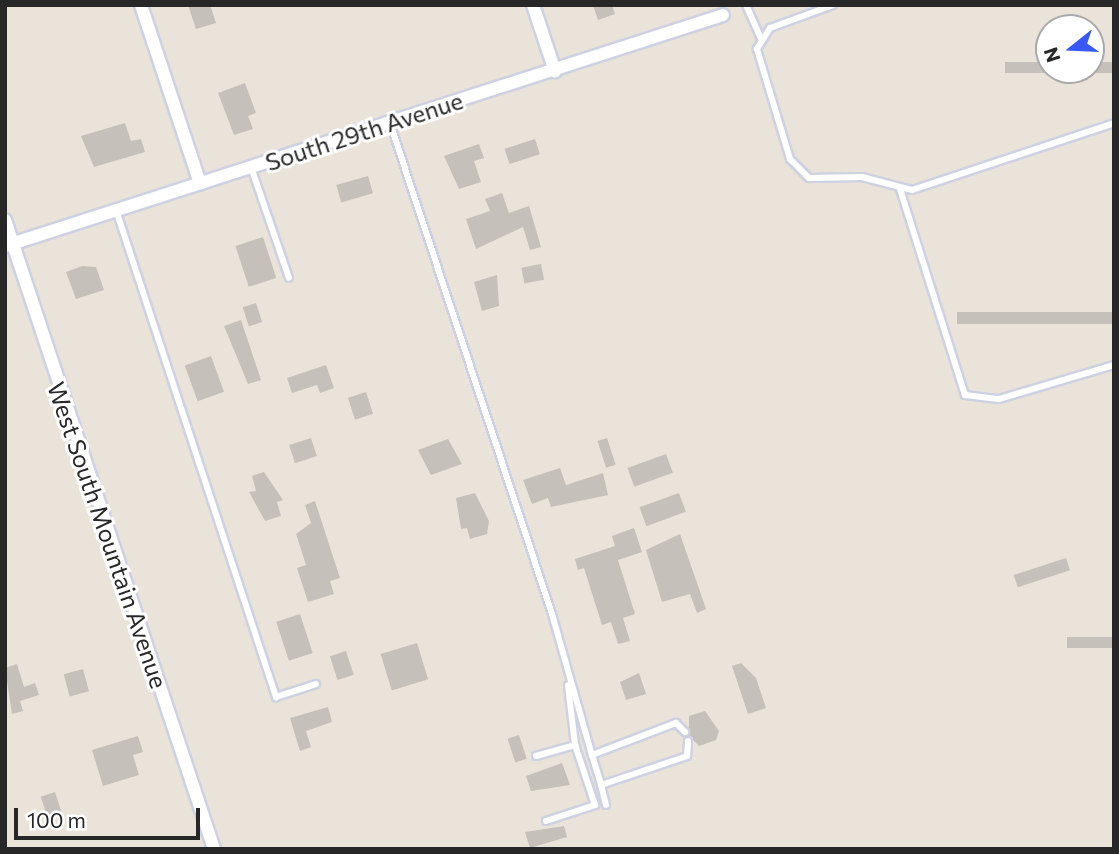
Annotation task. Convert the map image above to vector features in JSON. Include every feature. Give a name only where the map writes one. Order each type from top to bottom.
[{"type":"street","points":[[141,5],[200,183]]},
{"type":"street","points":[[533,5],[555,71]]},
{"type":"street","name":"South 29th Avenue","points":[[8,245],[723,15]]},
{"type":"street","name":"West South Mountain Avenue","points":[[5,220],[8,245],[214,849]]},
{"type":"lane","points":[[746,5],[761,38],[759,64],[796,167],[816,180],[862,177],[900,189],[1114,123]]},
{"type":"lane","points":[[761,38],[781,22],[833,5]]},
{"type":"lane","points":[[390,123],[552,614],[568,683],[606,805]]},
{"type":"lane","points":[[251,167],[289,278]]},
{"type":"lane","points":[[900,189],[965,395],[999,399],[1114,365]]},
{"type":"lane","points":[[116,210],[276,697],[316,684]]},
{"type":"lane","points":[[545,821],[595,805],[575,745],[568,683]]},
{"type":"lane","points":[[592,755],[676,723],[685,732]]},
{"type":"lane","points":[[601,785],[687,756],[688,741]]},
{"type":"lane","points":[[536,756],[575,745]]},
{"type":"building","points":[[188,5],[210,5],[216,23],[196,29]]},
{"type":"building","points":[[593,5],[612,5],[615,14],[598,20]]},
{"type":"building","points":[[1005,62],[1035,62],[1035,73],[1005,73]]},
{"type":"building","points":[[1105,62],[1114,62],[1114,73],[1105,73]]},
{"type":"building","points":[[245,83],[256,113],[248,116],[253,129],[234,135],[218,93]]},
{"type":"building","points":[[125,123],[131,141],[141,139],[145,152],[94,167],[81,136]]},
{"type":"building","points":[[535,139],[540,154],[510,164],[505,149]]},
{"type":"building","points":[[479,144],[484,158],[474,161],[481,182],[459,189],[444,156]]},
{"type":"building","points":[[368,176],[373,193],[341,202],[336,185]]},
{"type":"building","points":[[502,193],[509,213],[529,206],[541,247],[530,250],[523,227],[476,249],[466,219],[490,211],[485,199]]},
{"type":"building","points":[[263,237],[276,278],[249,287],[235,246]]},
{"type":"building","points":[[541,264],[544,280],[524,284],[521,268]]},
{"type":"building","points":[[82,266],[96,267],[104,290],[76,299],[66,272]]},
{"type":"building","points":[[497,275],[499,306],[482,311],[474,282]]},
{"type":"building","points":[[256,303],[262,322],[249,326],[243,307]]},
{"type":"building","points":[[957,312],[1114,312],[1114,324],[957,324]]},
{"type":"building","points":[[241,320],[261,380],[248,384],[224,326]]},
{"type":"building","points":[[211,356],[224,392],[198,401],[185,366]]},
{"type":"building","points":[[326,365],[334,388],[320,393],[317,385],[292,393],[287,378]]},
{"type":"building","points":[[366,392],[373,414],[355,420],[348,398]]},
{"type":"building","points":[[311,438],[317,456],[295,463],[289,445]]},
{"type":"building","points":[[607,438],[616,465],[606,468],[597,441]]},
{"type":"building","points":[[448,439],[462,464],[431,475],[418,450]]},
{"type":"building","points":[[666,454],[673,473],[634,487],[627,468]]},
{"type":"building","points":[[560,468],[566,485],[603,473],[608,495],[551,507],[548,498],[532,504],[523,480]]},
{"type":"building","points":[[264,472],[283,500],[277,502],[281,516],[265,521],[249,492],[256,491],[252,476]]},
{"type":"building","points":[[475,493],[489,521],[487,534],[470,539],[467,528],[461,529],[456,498]]},
{"type":"building","points":[[679,493],[686,512],[646,526],[640,507]]},
{"type":"building","points":[[315,501],[340,578],[330,581],[334,594],[308,602],[297,568],[306,565],[296,534],[311,523],[305,505]]},
{"type":"building","points":[[634,528],[642,552],[618,560],[635,614],[623,618],[630,641],[618,644],[611,622],[602,625],[584,568],[578,570],[575,559],[615,546],[612,536]]},
{"type":"building","points":[[680,534],[706,609],[697,613],[690,594],[662,602],[646,550]]},
{"type":"building","points":[[1066,558],[1070,570],[1018,587],[1014,575]]},
{"type":"building","points":[[300,614],[313,653],[289,661],[276,622]]},
{"type":"building","points":[[1067,637],[1114,637],[1114,648],[1067,648]]},
{"type":"building","points":[[417,643],[428,679],[392,690],[381,654]]},
{"type":"building","points":[[346,651],[354,675],[338,680],[330,656]]},
{"type":"building","points":[[741,663],[756,678],[766,708],[748,714],[732,666]]},
{"type":"building","points":[[17,664],[24,687],[35,683],[39,695],[20,701],[23,711],[12,714],[5,668]]},
{"type":"building","points":[[83,669],[89,691],[70,696],[64,674]]},
{"type":"building","points":[[639,673],[646,694],[626,700],[620,682]]},
{"type":"building","points":[[328,707],[332,722],[306,731],[311,747],[300,751],[290,718]]},
{"type":"building","points":[[705,711],[719,731],[716,740],[699,746],[689,736],[689,716]]},
{"type":"building","points":[[519,735],[527,759],[515,762],[508,739]]},
{"type":"building","points":[[138,736],[143,752],[133,755],[139,775],[103,786],[92,750]]},
{"type":"building","points":[[562,763],[570,785],[531,791],[526,776]]},
{"type":"building","points":[[55,792],[62,813],[48,818],[41,797]]},
{"type":"building","points":[[564,826],[567,837],[530,848],[525,832]]}]
